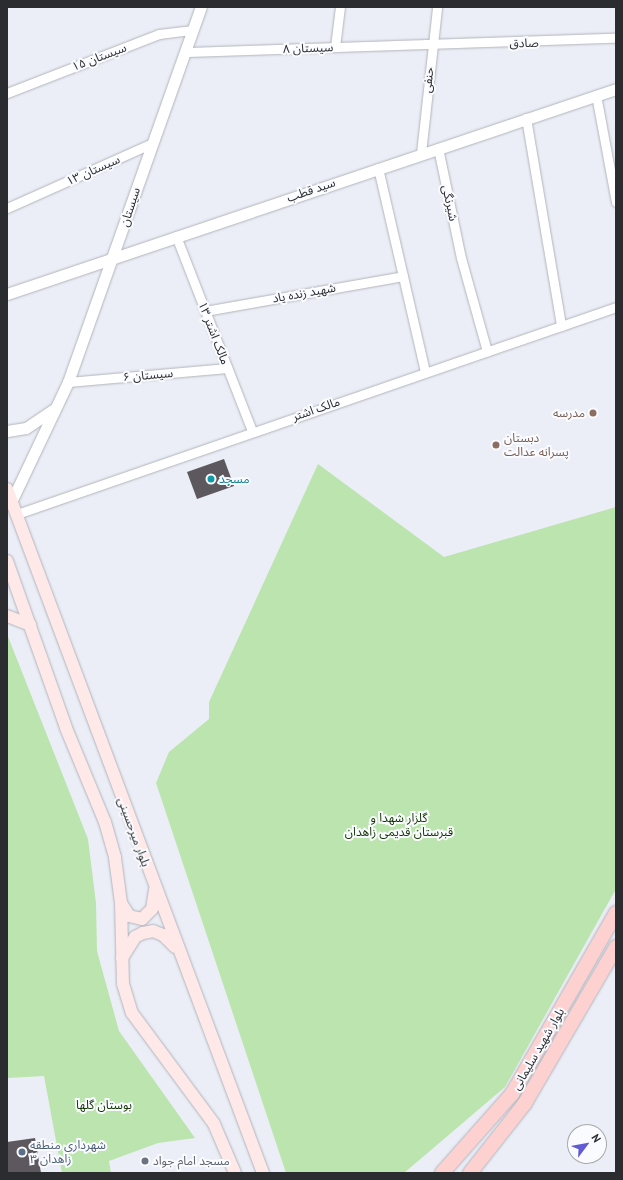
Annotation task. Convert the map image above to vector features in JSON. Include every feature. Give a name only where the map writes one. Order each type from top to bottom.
[{"type":"main road","name":"بلوار میرحسینی","points":[[9,495],[155,889],[263,1173]]},
{"type":"main road","name":"بلوار میرحسینی","points":[[7,561],[66,728],[105,822],[115,858],[121,903],[121,961],[123,984],[132,1013],[214,1124],[235,1173]]},
{"type":"main road","points":[[7,616],[30,625]]},
{"type":"main road","points":[[121,903],[129,916],[142,919],[152,909],[155,889]]},
{"type":"main road","name":"بلوار شهید سلیمانی","points":[[442,1173],[512,1094],[616,913]]},
{"type":"main road","points":[[121,961],[129,945],[143,933],[153,931],[162,935],[178,949]]},
{"type":"main road","name":"بلوار شهید سلیمانی","points":[[470,1173],[525,1103],[616,947]]},
{"type":"street","name":"سیستان","points":[[9,495],[68,382],[113,259],[150,144],[201,7]]},
{"type":"street","points":[[335,47],[340,7]]},
{"type":"street","name":"حنفی","points":[[421,153],[437,7]]},
{"type":"street","name":"سیستان ۱۵","points":[[7,93],[160,34],[193,30]]},
{"type":"street","name":"صادق","points":[[432,45],[616,38]]},
{"type":"street","name":"سیستان ۸","points":[[185,52],[432,45]]},
{"type":"street","name":"سید قطب","points":[[7,294],[421,153],[616,89]]},
{"type":"street","points":[[596,95],[616,200]]},
{"type":"street","points":[[526,118],[561,326]]},
{"type":"street","name":"سیستان ۱۳","points":[[7,208],[150,144]]},
{"type":"street","name":"شیرنگی","points":[[438,148],[461,258],[487,351]]},
{"type":"street","points":[[378,168],[425,372]]},
{"type":"street","name":"مالک اشتر ۱۳","points":[[176,236],[252,431]]},
{"type":"street","name":"شهید زنده یاد","points":[[205,310],[403,276]]},
{"type":"street","name":"مالک اشتر","points":[[17,514],[252,431],[616,307]]},
{"type":"street","name":"سیستان ۶","points":[[68,382],[227,368]]},
{"type":"street","name":"سیستان","points":[[7,431],[39,422],[56,407]]},
{"type":"green space","name":"گلزار شهدا و قبرستان قدیمی زاهدان","points":[[318,464],[444,557],[616,507],[616,889],[505,1087],[404,1173],[286,1173],[156,783],[169,752],[209,719],[209,702]]},
{"type":"green space","name":"بوستان گلها","points":[[7,634],[88,839],[96,903],[97,951],[119,1031],[195,1138],[158,1143],[109,1161],[111,1173],[62,1173],[44,1076],[7,1078]]},
{"type":"building","name":"مسجد","points":[[224,459],[234,486],[197,499],[187,472]]},
{"type":"building","name":"شهرداری منطقه ۳ زاهدان","points":[[35,1138],[41,1173],[7,1173],[7,1142]]},
{"type":"place","name":"مدرسه","points":[[593,413]]},
{"type":"place","name":"دبستان پسرانه عدالت","points":[[496,445]]},
{"type":"place","name":"مسجد","points":[[211,479]]},
{"type":"place","name":"شهرداری منطقه ۳ زاهدان","points":[[22,1152]]},
{"type":"place","name":"مسجد امام جواد","points":[[145,1161]]}]
